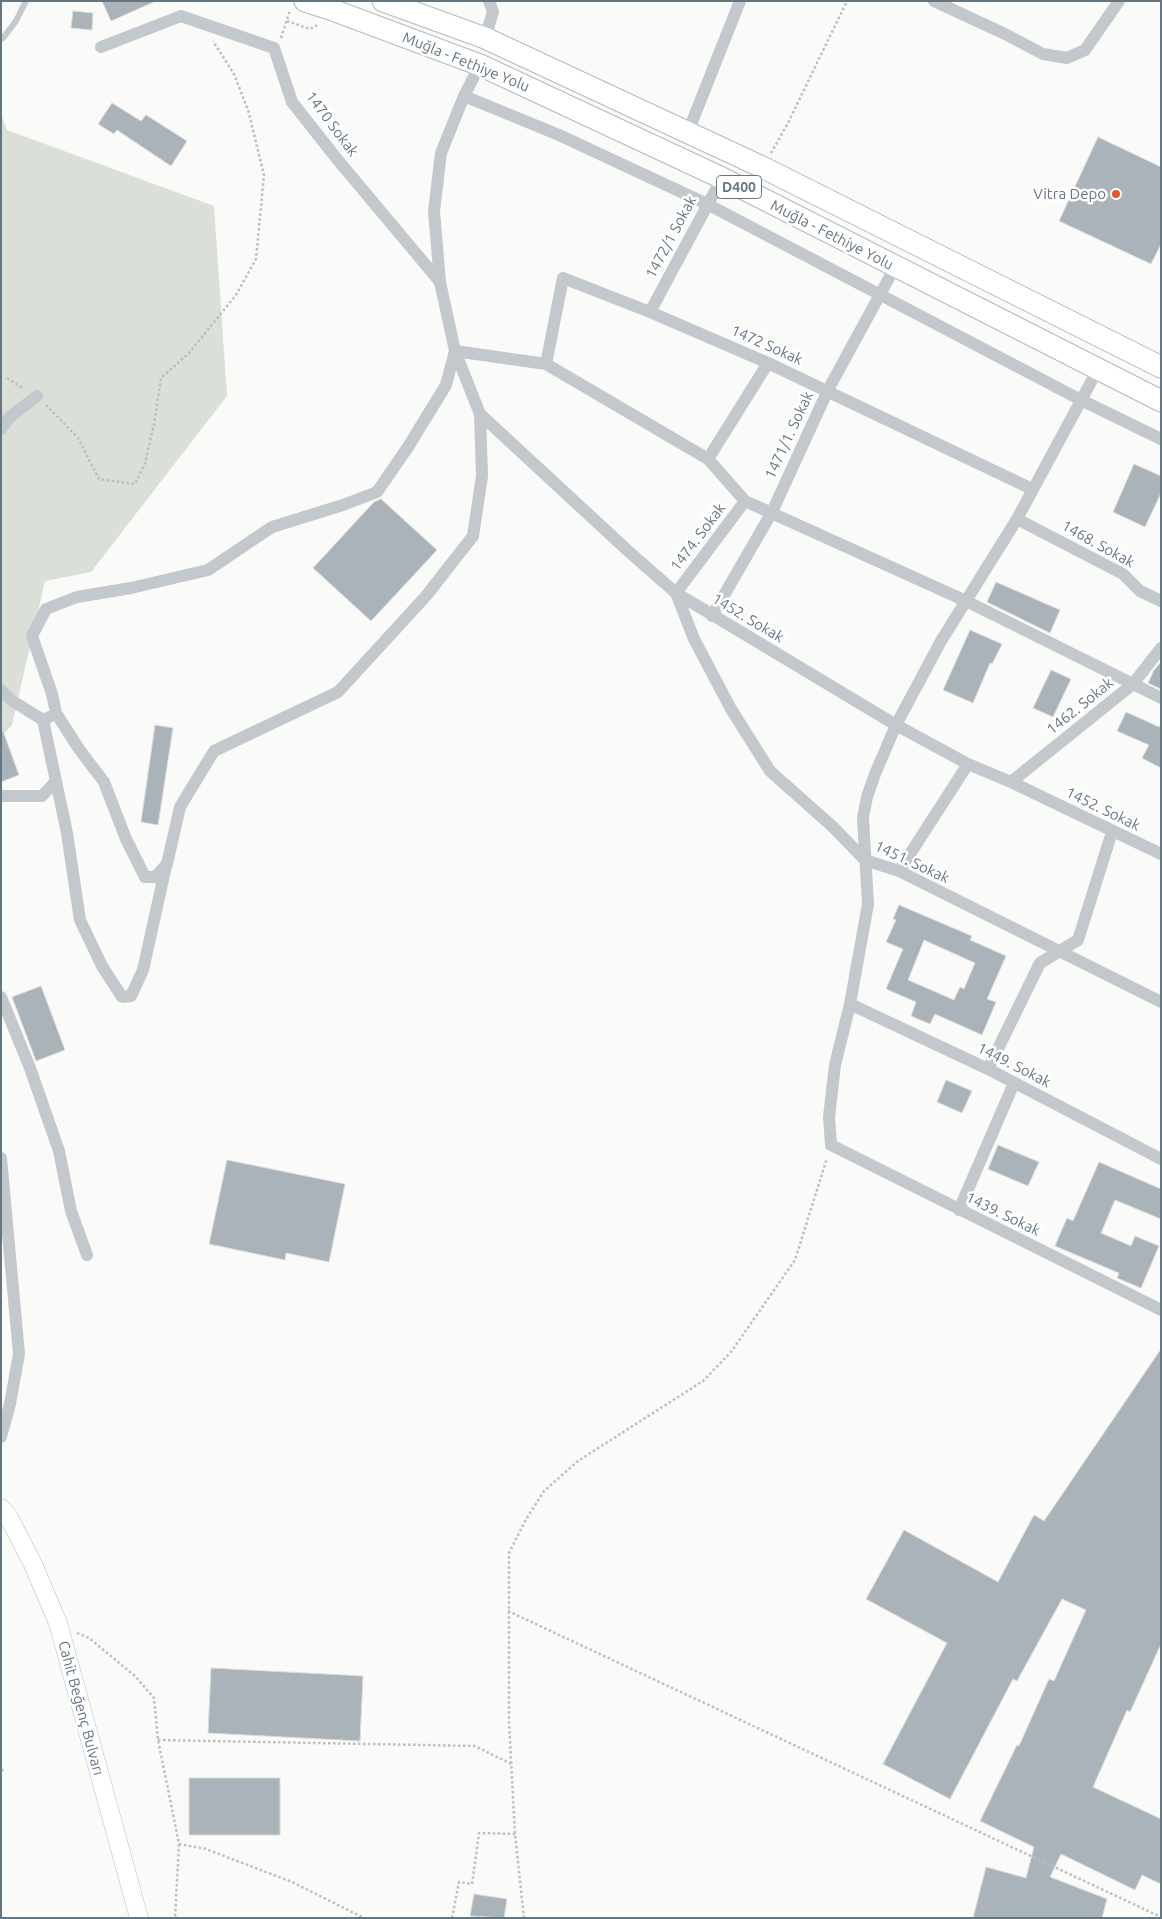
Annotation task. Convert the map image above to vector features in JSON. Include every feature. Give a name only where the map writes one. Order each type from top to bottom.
[{"type":"highway","name":"Muğla - Fethiye Yolu","points":[[304,1],[480,65],[722,178],[895,268],[1161,400]]},
{"type":"highway","name":"Muğla - Fethiye Yolu","points":[[382,1],[485,38],[688,132],[1159,363]]},
{"type":"main road","name":"Cahit Beğenç Bulvarı","points":[[1,1508],[8,1516],[32,1562],[58,1623],[139,1918]]},
{"type":"street","points":[[485,38],[493,12],[490,1]]},
{"type":"street","points":[[688,132],[740,1]]},
{"type":"street","points":[[934,1],[1043,54],[1067,58],[1084,50],[1118,1]]},
{"type":"street","name":"1470 Sokak","points":[[101,47],[181,16],[274,48],[292,102],[440,282]]},
{"type":"street","name":"1452. Sokak","points":[[480,65],[464,96],[441,153],[434,211],[440,282],[455,350],[480,414],[676,593],[896,726],[968,764],[1011,782],[1161,854]]},
{"type":"street","points":[[464,96],[559,135],[707,204],[1081,400],[1161,439]]},
{"type":"street","name":"1472/1 Sokak","points":[[650,312],[722,178]]},
{"type":"street","name":"1471/1. Sokak","points":[[712,616],[772,512],[828,390],[895,268]]},
{"type":"street","name":"1472 Sokak","points":[[546,364],[563,278],[650,312],[768,363],[1032,489]]},
{"type":"street","points":[[167,864],[155,877],[145,877],[126,838],[104,782],[79,749],[56,713],[52,694],[32,636],[46,609],[77,597],[131,588],[208,570],[272,527],[343,505],[377,492],[408,447],[446,385],[455,350],[546,364],[708,459],[746,501],[966,601],[1161,698]]},
{"type":"street","points":[[708,459],[768,363]]},
{"type":"street","points":[[831,1145],[828,1118],[835,1065],[850,1004],[868,904],[863,818],[867,797],[896,726],[941,641],[1017,519],[1098,369]]},
{"type":"street","points":[[1,429],[10,417],[37,396]]},
{"type":"street","points":[[1,690],[11,700],[43,720],[67,833],[80,920],[102,966],[122,997],[132,996],[143,970],[180,807],[214,751],[338,692],[426,596],[473,536],[482,476],[480,414]]},
{"type":"street","name":"1474. Sokak","points":[[676,593],[746,501]]},
{"type":"street","name":"1468. Sokak","points":[[1017,519],[1123,574],[1140,591],[1161,601]]},
{"type":"street","name":"1451. Sokak","points":[[676,593],[698,646],[731,710],[770,771],[833,827],[865,860],[899,871],[1059,953],[1161,1002]]},
{"type":"street","name":"1462. Sokak","points":[[1011,782],[1133,684],[1161,648]]},
{"type":"street","points":[[43,720],[56,713]]},
{"type":"street","points":[[899,871],[968,764]]},
{"type":"street","points":[[1,796],[42,796],[56,781]]},
{"type":"street","points":[[988,1069],[1040,963],[1078,940],[1112,832]]},
{"type":"street","points":[[1,997],[30,1068],[59,1151],[71,1211],[87,1255]]},
{"type":"street","name":"1449. Sokak","points":[[850,1004],[988,1069],[1161,1159]]},
{"type":"street","points":[[959,1210],[1014,1083]]},
{"type":"street","name":"1439. Sokak","points":[[831,1145],[1161,1310]]},
{"type":"street","points":[[1,1158],[18,1354],[10,1404],[1,1436]]},
{"type":"lane","points":[[3,38],[16,21],[26,1]]},
{"type":"path","points":[[762,167],[788,123],[846,1]]},
{"type":"path","points":[[286,20],[310,29],[318,25]]},
{"type":"path","points":[[7,378],[37,396],[78,438],[98,479],[135,484],[144,463],[150,440],[161,378],[188,353],[236,295],[256,259],[264,175],[248,110],[234,74],[212,39]]},
{"type":"path","points":[[524,1918],[515,1834],[511,1764],[508,1611],[509,1553],[525,1521],[544,1491],[578,1461],[702,1381],[731,1352],[795,1260],[831,1145]]},
{"type":"path","points":[[508,1611],[1161,1917]]},
{"type":"path","points":[[58,1623],[89,1638],[135,1676],[154,1698],[158,1740],[178,1844],[175,1918]]},
{"type":"path","points":[[158,1740],[475,1746],[511,1764]]},
{"type":"path","points":[[1,1770],[6,1770]]},
{"type":"path","points":[[452,1918],[459,1882],[472,1884],[479,1833],[515,1834]]},
{"type":"path","points":[[178,1844],[206,1849],[292,1882],[364,1918]]},
{"type":"shaded area","points":[[1,114],[7,130],[214,206],[227,396],[91,572],[45,581],[12,725],[1,737]]},
{"type":"building","points":[[102,1],[156,1],[111,21]]},
{"type":"building","points":[[73,11],[93,13],[92,30],[71,28]]},
{"type":"building","points":[[112,103],[141,121],[146,115],[187,141],[171,166],[117,130],[114,134],[98,124]]},
{"type":"building","name":"Vitra Depo","points":[[1098,137],[1161,167],[1161,244],[1151,264],[1059,221]]},
{"type":"building","points":[[1134,464],[1161,476],[1161,493],[1145,527],[1113,512]]},
{"type":"building","points":[[381,499],[437,550],[371,621],[313,568],[374,502]]},
{"type":"building","points":[[996,582],[1060,610],[1050,633],[987,602]]},
{"type":"building","points":[[970,630],[1002,644],[992,664],[990,663],[973,703],[943,690]]},
{"type":"building","points":[[1161,662],[1161,689],[1148,683],[1154,670]]},
{"type":"building","points":[[1051,670],[1071,679],[1053,717],[1033,708]]},
{"type":"building","points":[[1126,712],[1159,727],[1161,724],[1161,768],[1142,758],[1149,745],[1117,731]]},
{"type":"building","points":[[155,725],[173,728],[158,825],[141,822]]},
{"type":"building","points":[[1,731],[3,731],[19,775],[1,782]]},
{"type":"building","points":[[899,905],[972,936],[970,940],[1006,956],[987,999],[996,1002],[982,1035],[935,1014],[930,1024],[911,1016],[916,1002],[886,989],[903,949],[886,942],[896,920],[893,919]],"holes":[[[924,940],[975,963],[964,989],[960,987],[954,1000],[908,980]]]},
{"type":"building","points":[[41,986],[65,1050],[36,1061],[12,997]]},
{"type":"building","points":[[946,1080],[972,1091],[962,1113],[937,1102]]},
{"type":"building","points":[[998,1145],[1039,1162],[1028,1186],[988,1169]]},
{"type":"building","points":[[227,1160],[345,1184],[329,1262],[286,1253],[285,1260],[209,1244]]},
{"type":"building","points":[[1099,1162],[1161,1189],[1161,1219],[1115,1200],[1101,1233],[1131,1246],[1135,1236],[1159,1246],[1141,1288],[1117,1278],[1119,1273],[1055,1246],[1067,1218],[1073,1221]]},
{"type":"building","points":[[1161,1349],[1161,1644],[1130,1712],[1127,1710],[1093,1787],[1161,1819],[1161,1884],[1142,1875],[1135,1890],[1061,1854],[1050,1877],[1107,1899],[1102,1918],[973,1918],[986,1867],[1026,1878],[1034,1847],[980,1821],[1017,1745],[1019,1746],[1049,1679],[1054,1681],[1086,1610],[1062,1599],[1017,1681],[1013,1679],[950,1799],[883,1764],[947,1643],[866,1599],[904,1530],[998,1582],[1034,1515],[1044,1521]]},
{"type":"building","points":[[211,1668],[363,1676],[360,1741],[208,1733]]},
{"type":"building","points":[[189,1778],[280,1778],[280,1835],[189,1835]]},
{"type":"building","points":[[474,1894],[507,1899],[504,1918],[470,1916]]},
{"type":"place","name":"Vitra Depo","points":[[1116,194]]}]
